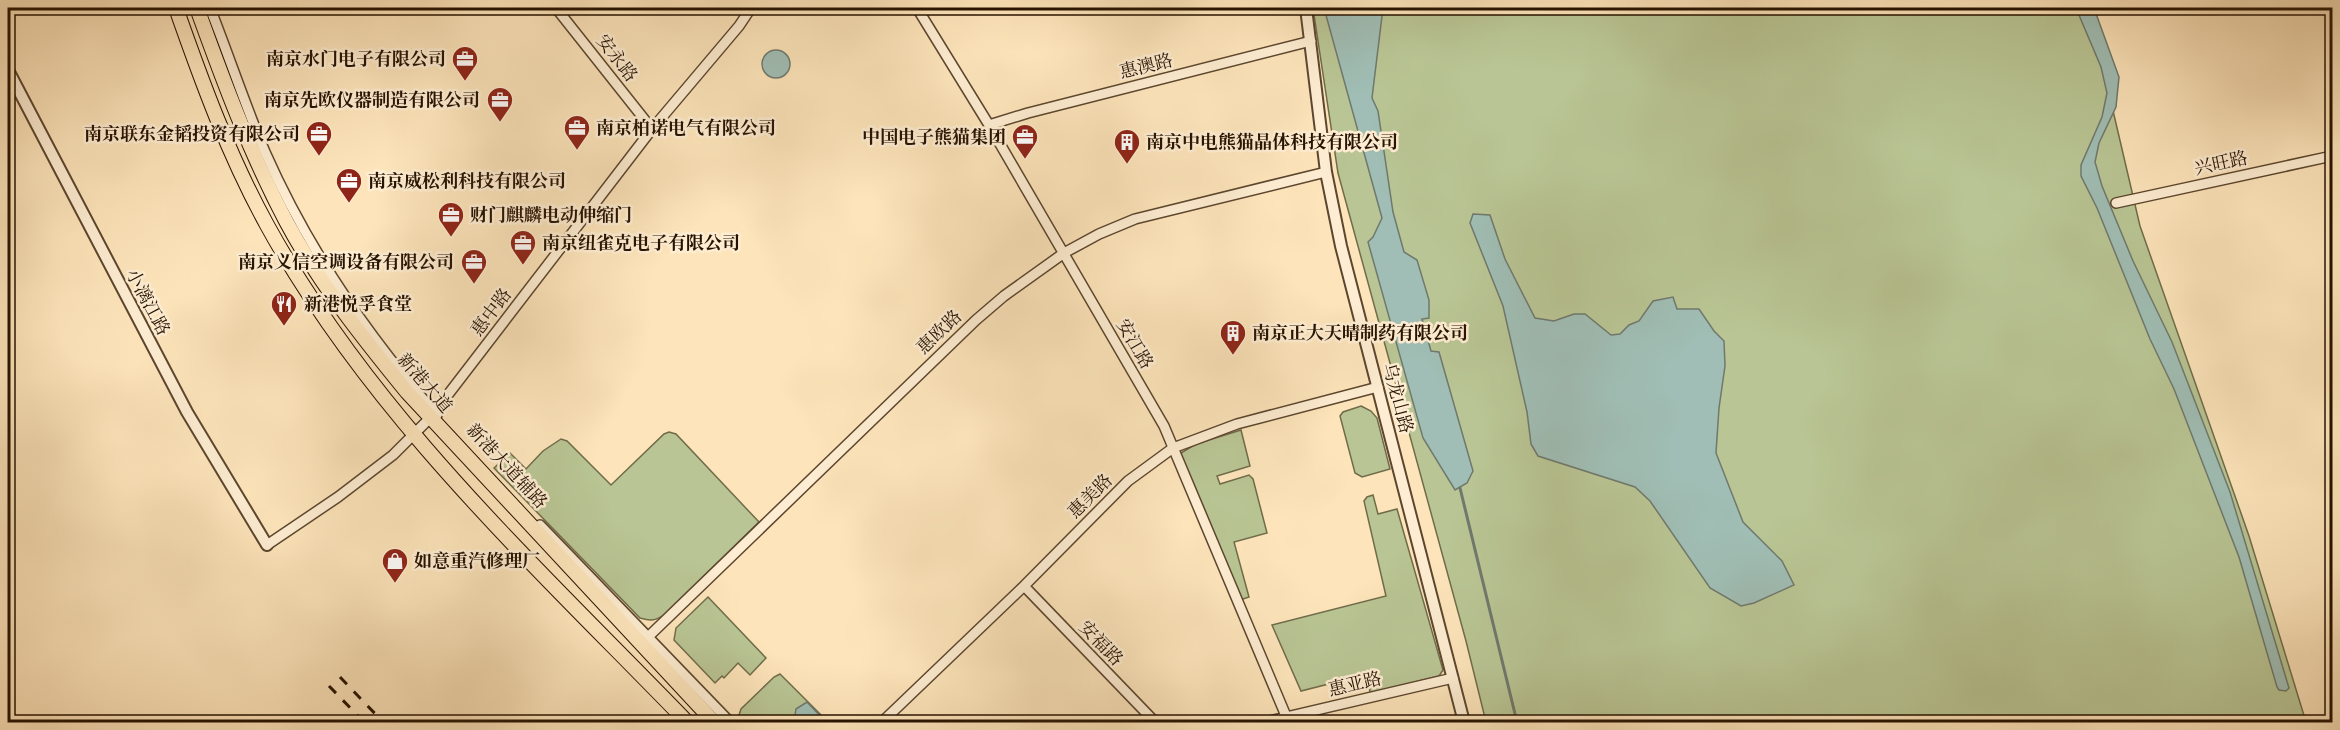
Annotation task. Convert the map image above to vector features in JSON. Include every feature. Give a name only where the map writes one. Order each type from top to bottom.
[{"type":"main road","points":[[176,8],[232,157],[267,225],[300,279],[353,357],[385,401],[493,522],[687,723]]},
{"type":"main road","name":"新港大道","points":[[197,8],[232,107],[287,222],[319,275],[368,343],[407,392],[433,415],[714,723]]},
{"type":"street","name":"新港大道辅路","points":[[210,8],[245,104],[267,155],[317,251],[345,295],[400,371],[433,415],[730,723]]},
{"type":"street","name":"安永路","points":[[556,8],[652,129]]},
{"type":"street","name":"惠中路","points":[[267,545],[338,497],[393,455],[433,415],[652,129],[739,26],[751,8]]},
{"type":"street","name":"安江路","points":[[916,8],[989,125],[1164,426],[1286,716]]},
{"type":"street","name":"乌龙山路","points":[[1306,8],[1326,172],[1341,246],[1464,723]]},
{"type":"street","name":"惠澳路","points":[[989,125],[1311,41]]},
{"type":"street","name":"小漓江路","points":[[8,70],[187,412],[267,545]]},
{"type":"street","name":"兴旺路","points":[[2116,203],[2332,156]]},
{"type":"street","name":"惠欧路","points":[[648,637],[976,320],[1004,296],[1064,253],[1099,234],[1135,219],[1326,172]]},
{"type":"street","name":"惠美路","points":[[882,723],[1024,586],[1128,481],[1173,448],[1237,424],[1378,387]]},
{"type":"street","name":"安福路","points":[[1024,586],[1155,723]]},
{"type":"street","name":"惠亚路","points":[[1265,723],[1286,716],[1453,678]]},
{"type":"green space","points":[[1313,8],[2089,8],[2140,226],[2249,536],[2306,722],[1486,722],[1338,173]]},
{"type":"green space","points":[[1361,406],[1371,411],[1377,418],[1390,469],[1362,477],[1355,473],[1340,416],[1343,412]]},
{"type":"green space","points":[[1241,430],[1250,466],[1217,476],[1220,484],[1249,475],[1253,479],[1267,533],[1234,542],[1249,597],[1240,600],[1182,462],[1181,453],[1196,444]]},
{"type":"green space","points":[[669,432],[676,434],[759,522],[665,614],[653,620],[647,620],[640,618],[494,468],[510,453],[526,469],[543,451],[561,439],[567,441],[611,485],[664,434]]},
{"type":"green space","points":[[1373,495],[1378,514],[1397,509],[1443,670],[1439,676],[1370,693],[1368,674],[1301,691],[1272,625],[1386,596],[1364,501]]},
{"type":"green space","points":[[708,597],[766,658],[750,675],[738,663],[724,678],[722,676],[715,683],[674,640],[676,628]]},
{"type":"green space","points":[[780,674],[828,722],[743,722],[738,718],[741,709]]},
{"type":"water","points":[[1324,8],[1380,8],[1382,16],[1372,98],[1378,111],[1393,212],[1404,252],[1417,260],[1429,300],[1429,318],[1422,319],[1431,351],[1439,352],[1473,471],[1467,483],[1455,490],[1423,438],[1368,242],[1382,218]]},
{"type":"water","points":[[2076,8],[2094,8],[2119,77],[2116,107],[2099,143],[2095,162],[2102,186],[2133,261],[2172,342],[2230,492],[2289,688],[2286,691],[2279,690],[2277,687],[2239,557],[2174,389],[2150,339],[2097,208],[2081,176],[2081,165],[2102,117],[2107,93],[2101,67]]},
{"type":"water","points":[[776,50],[786,54],[790,64],[786,74],[776,78],[766,74],[762,64],[766,54]]},
{"type":"water","points":[[1473,214],[1490,215],[1505,259],[1535,318],[1554,321],[1574,314],[1585,314],[1611,335],[1620,334],[1629,325],[1639,321],[1653,301],[1673,297],[1677,309],[1699,309],[1724,341],[1725,366],[1716,453],[1743,522],[1782,561],[1794,585],[1754,603],[1741,606],[1710,588],[1650,501],[1635,487],[1538,456],[1531,444],[1527,412],[1503,306],[1470,223]]},
{"type":"water","points":[[807,702],[824,720],[823,722],[794,722],[796,709]]},
{"type":"waterway","points":[[1460,488],[1517,722]]},
{"type":"railway","points":[[340,677],[383,722]]},
{"type":"railway","points":[[329,686],[364,722]]},
{"type":"railway","points":[[319,719],[322,722]]},
{"type":"place","name":"南京水门电子有限公司","points":[[465,82]]},
{"type":"place","name":"南京先欧仪器制造有限公司","points":[[500,123]]},
{"type":"place","name":"南京柏诺电气有限公司","points":[[577,151]]},
{"type":"place","name":"南京联东金韬投资有限公司","points":[[319,157]]},
{"type":"place","name":"中国电子熊猫集团","points":[[1025,160]]},
{"type":"place","name":"南京中电熊猫晶体科技有限公司","points":[[1127,165]]},
{"type":"place","name":"南京威松利科技有限公司","points":[[349,204]]},
{"type":"place","name":"财门麒麟电动伸缩门","points":[[451,238]]},
{"type":"place","name":"南京纽雀克电子有限公司","points":[[523,266]]},
{"type":"place","name":"南京义信空调设备有限公司","points":[[474,285]]},
{"type":"place","name":"新港悦孚食堂","points":[[284,327]]},
{"type":"place","name":"南京正大天晴制药有限公司","points":[[1233,356]]},
{"type":"place","name":"如意重汽修理厂","points":[[395,584]]}]
